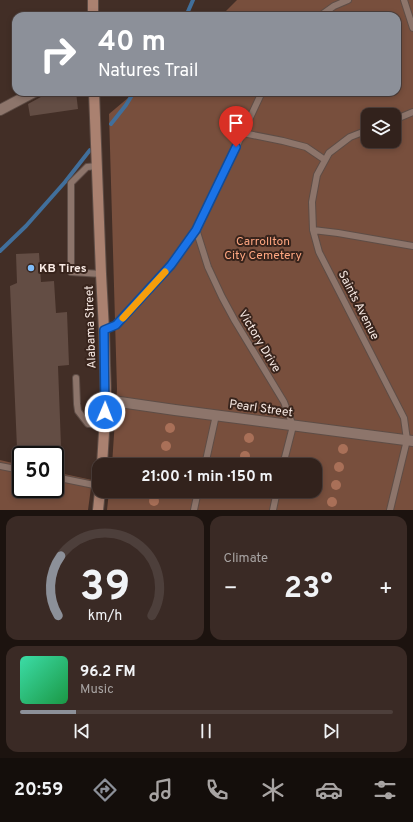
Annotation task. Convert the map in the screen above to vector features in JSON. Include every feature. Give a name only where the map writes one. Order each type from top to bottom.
[{"type":"main road","points":[[93,0],[93,12]]},
{"type":"main road","name":"Alabama Street","points":[[94,96],[106,400],[102,458]]},
{"type":"main road","points":[[98,510],[99,498]]},
{"type":"street","points":[[0,110],[26,96]]},
{"type":"street","name":"Pearl Street","points":[[106,400],[410,441]]},
{"type":"lane","points":[[326,12],[334,6],[348,0]]},
{"type":"lane","points":[[404,0],[413,28]]},
{"type":"lane","points":[[104,330],[116,325],[121,320],[171,265],[196,230],[260,96]]},
{"type":"lane","points":[[401,117],[413,112]]},
{"type":"lane","points":[[243,133],[306,147],[325,160]]},
{"type":"lane","name":"Saints Avenue","points":[[361,133],[350,137],[328,153],[317,175],[312,202],[313,230],[319,252],[404,418],[410,441],[390,510]]},
{"type":"lane","points":[[97,166],[87,167],[71,183],[71,272],[101,274]]},
{"type":"lane","name":"Victory Drive","points":[[196,230],[208,267],[222,297],[284,402],[293,426]]},
{"type":"lane","points":[[313,230],[413,246]]},
{"type":"lane","points":[[76,378],[78,411],[88,424],[104,425]]},
{"type":"lane","points":[[206,458],[216,415]]},
{"type":"lane","points":[[285,458],[293,426]]},
{"type":"lane","points":[[0,466],[12,468]]},
{"type":"lane","points":[[64,479],[92,485]]},
{"type":"lane","points":[[194,510],[197,498]]},
{"type":"lane","points":[[273,510],[276,498]]},
{"type":"green space","name":"Carrollton City Cemetery","points":[[237,0],[413,0],[413,510],[107,510],[108,498],[322,498],[322,458],[112,458],[117,389],[109,114],[130,96],[401,96],[401,12],[225,12]]},
{"type":"green space","points":[[0,460],[12,463],[12,498],[64,498],[64,474],[92,480],[88,510],[0,510]]},
{"type":"building","points":[[43,96],[76,96],[78,109],[30,116],[28,104]]},
{"type":"building","points":[[39,253],[41,282],[54,281],[56,313],[67,312],[69,365],[58,366],[61,446],[17,446],[10,286],[17,283],[16,254]]},
{"type":"waterway","points":[[188,12],[193,0]]},
{"type":"waterway","points":[[111,124],[132,96]]},
{"type":"waterway","points":[[0,251],[26,226],[65,182],[90,150]]},
{"type":"slow traffic","points":[[123,318],[165,272]]},
{"type":"place","name":"KB Tires","points":[[31,268]]},
{"type":"route","points":[[105,412],[104,330],[116,325],[171,265],[204,216],[236,147]]}]
